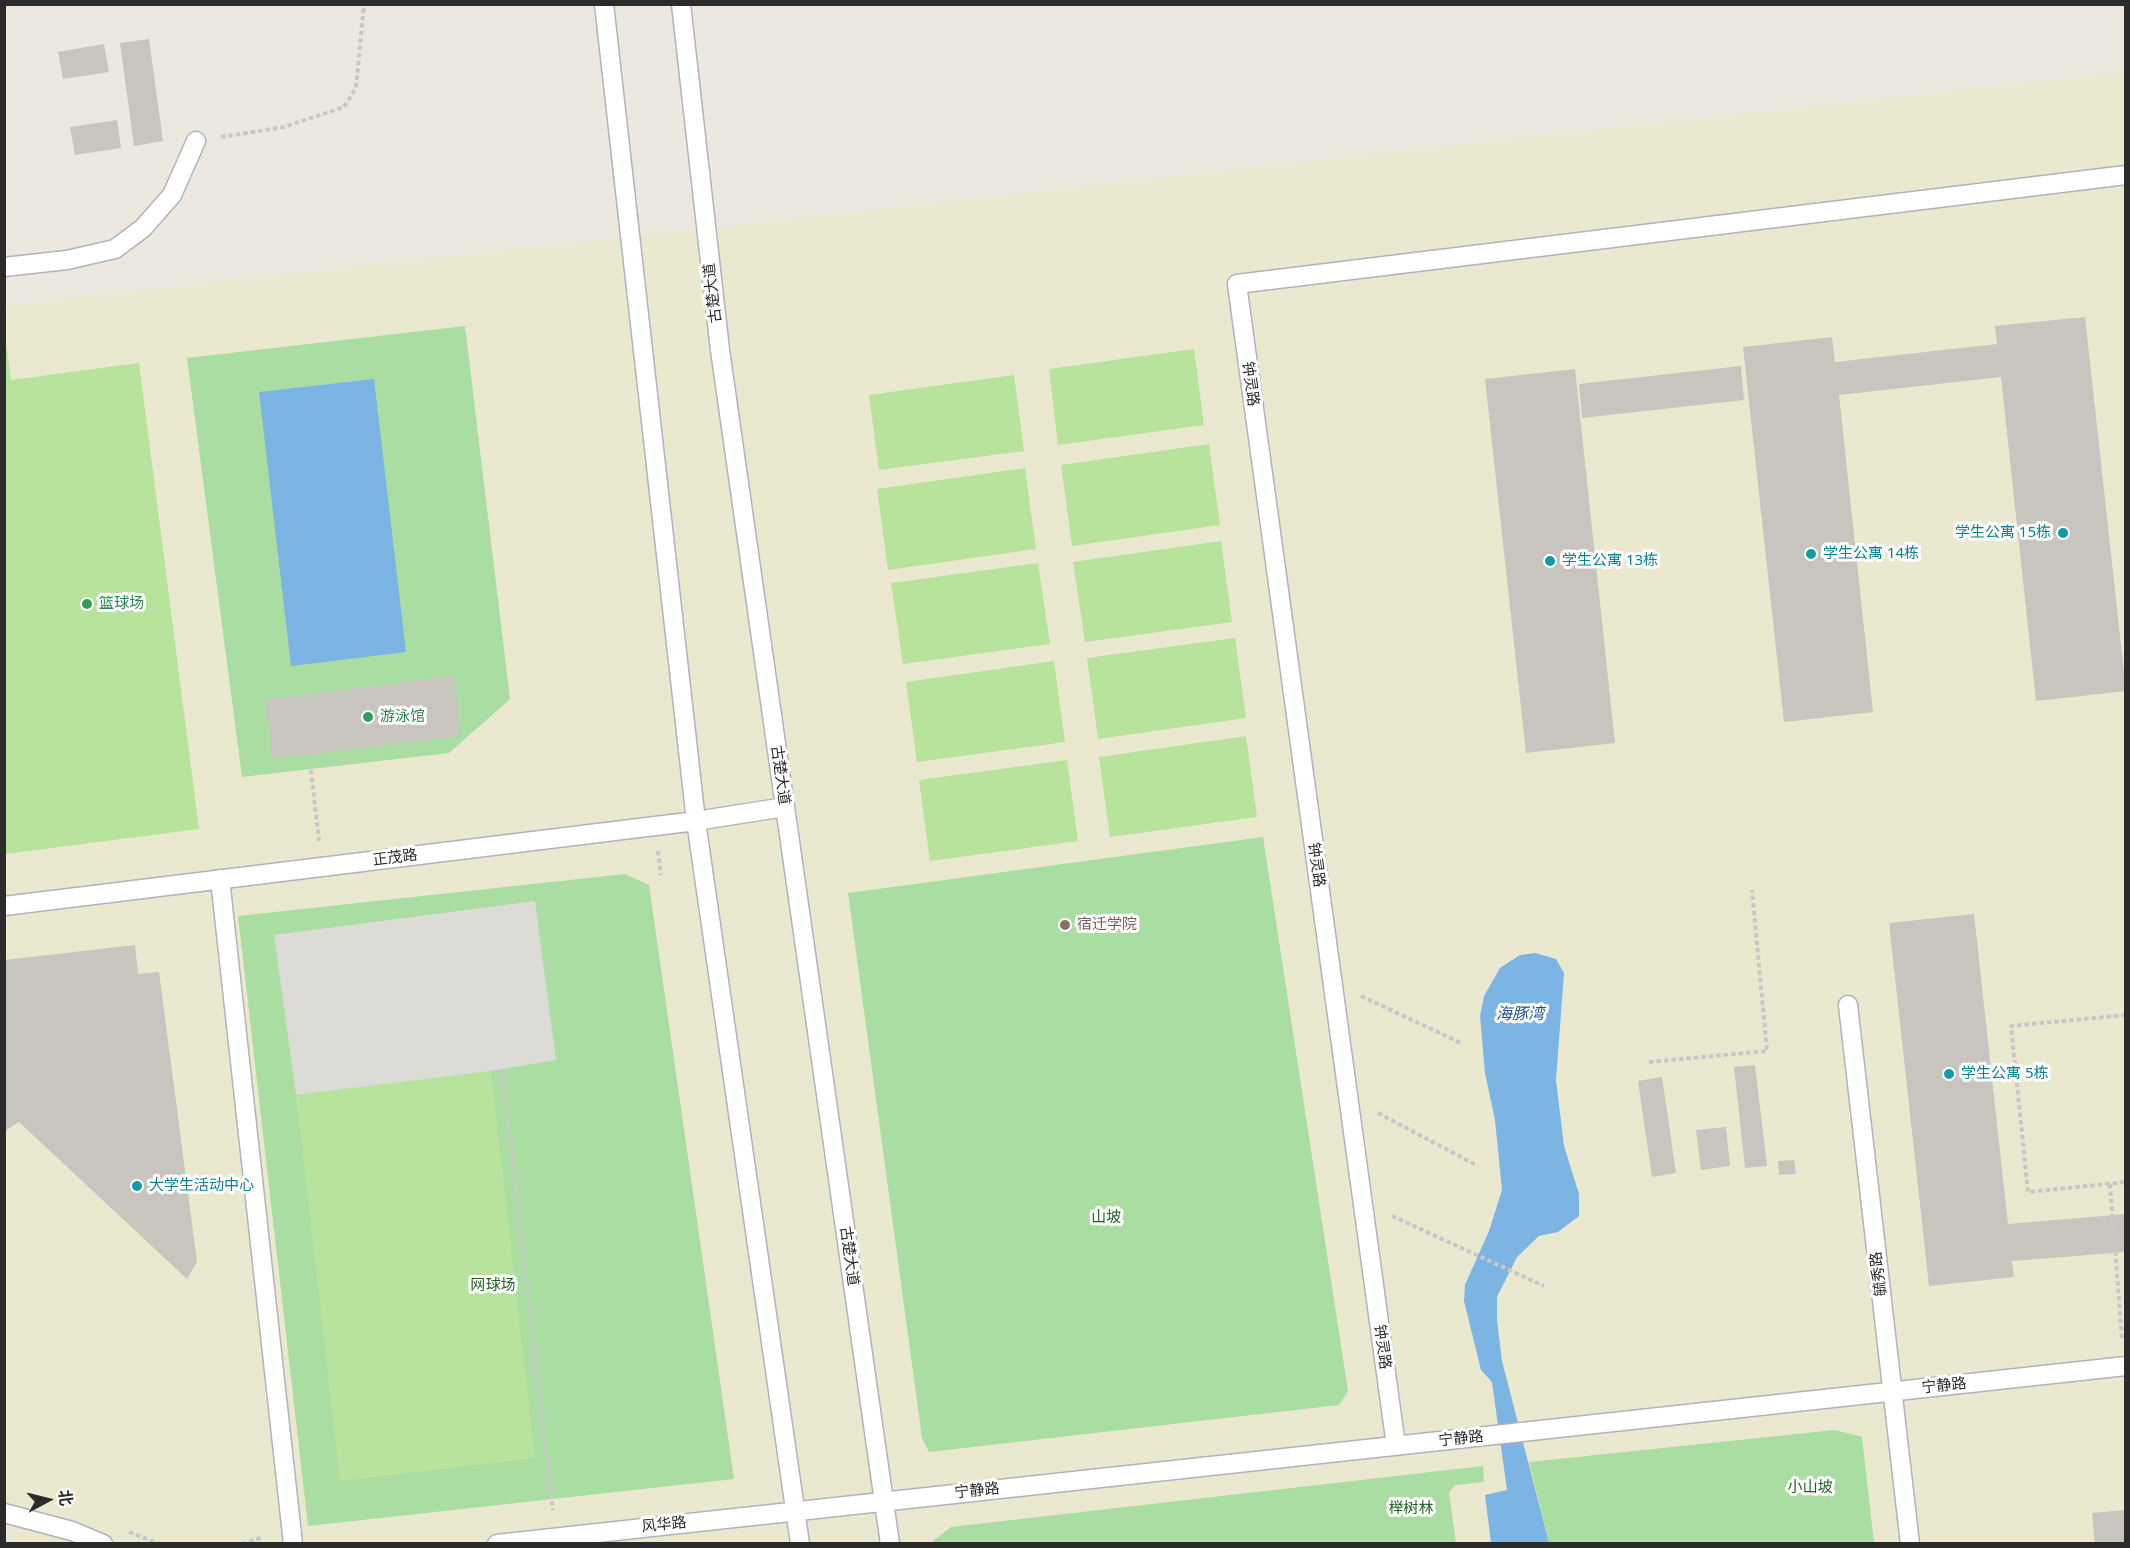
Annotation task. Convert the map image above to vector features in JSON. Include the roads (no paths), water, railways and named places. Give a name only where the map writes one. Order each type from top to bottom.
[{"type":"lane","points":[[604,4],[696,821],[800,1544]]},
{"type":"lane","name":"古楚大道","points":[[681,4],[720,350],[891,1544]]},
{"type":"lane","points":[[4,267],[67,260],[115,249],[143,228],[172,195],[196,141]]},
{"type":"lane","name":"钟灵路","points":[[1396,1446],[1237,284],[2126,175]]},
{"type":"lane","name":"正茂路","points":[[4,906],[696,821],[785,807]]},
{"type":"lane","points":[[220,879],[293,1544]]},
{"type":"lane","name":"毓秀路","points":[[1848,1005],[1910,1544]]},
{"type":"lane","name":"宁静路","points":[[796,1511],[2125,1366]]},
{"type":"lane","name":"风华路","points":[[497,1544],[796,1511]]},
{"type":"lane","points":[[4,1513],[72,1531],[103,1544]]},
{"type":"water","points":[[374,379],[406,652],[291,666],[259,392]]},
{"type":"water","name":"海豚湾","points":[[1535,953],[1556,959],[1564,973],[1556,1080],[1564,1146],[1579,1194],[1579,1216],[1558,1232],[1539,1236],[1517,1257],[1497,1297],[1502,1361],[1549,1543],[1491,1543],[1485,1495],[1507,1490],[1492,1382],[1481,1370],[1464,1301],[1465,1285],[1489,1231],[1502,1190],[1495,1120],[1485,1073],[1480,1016],[1484,996],[1500,968],[1520,955]]},
{"type":"place","name":"学生公寓 15栋","points":[[2063,533]]},
{"type":"place","name":"学生公寓 14栋","points":[[1811,554]]},
{"type":"place","name":"学生公寓 13栋","points":[[1550,561]]},
{"type":"place","name":"篮球场","points":[[87,604]]},
{"type":"place","name":"游泳馆","points":[[368,717]]},
{"type":"place","name":"宿迁学院","points":[[1065,925]]},
{"type":"place","name":"学生公寓 5栋","points":[[1949,1074]]},
{"type":"place","name":"大学生活动中心","points":[[137,1186]]},
{"type":"park label","name":"山坡","points":[[1106,1218]]},
{"type":"park label","name":"网球场","points":[[493,1286]]},
{"type":"park label","name":"小山坡","points":[[1810,1488]]},
{"type":"park label","name":"榉树林","points":[[1411,1509]]}]
